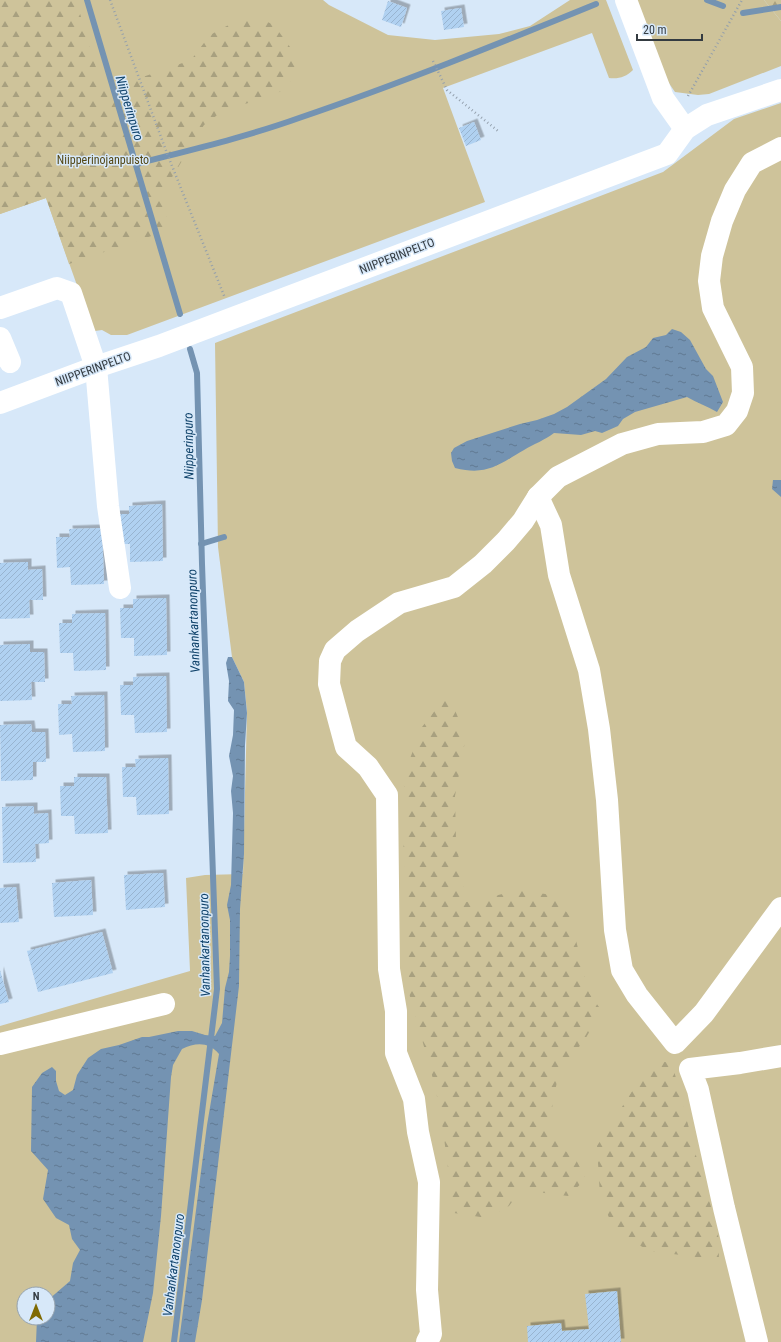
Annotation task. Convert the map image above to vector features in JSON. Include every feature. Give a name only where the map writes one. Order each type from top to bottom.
[{"type":"street","points":[[626,0],[663,98],[685,130]]},
{"type":"street","name":"NIIPPERINPELTO","points":[[0,403],[96,367],[159,346],[667,154],[685,130],[707,115],[781,90]]},
{"type":"street","points":[[427,1342],[431,1334],[428,1290],[429,1182],[418,1132],[414,1099],[396,1053],[396,1011],[389,969],[387,795],[368,767],[346,747],[329,684],[330,661],[335,650],[357,631],[399,603],[454,587],[483,564],[523,521],[538,496],[558,477],[622,444],[658,434],[703,432],[726,425],[737,411],[743,393],[742,367],[713,308],[709,281],[712,256],[722,221],[735,190],[752,163],[781,148]]},
{"type":"street","points":[[0,308],[57,288],[71,293],[96,367],[108,506],[120,588]]},
{"type":"street","points":[[0,338],[10,362]]},
{"type":"street","points":[[538,496],[551,525],[559,575],[589,670],[599,729],[607,800],[616,930],[622,970],[637,995],[675,1043],[704,1013],[781,908]]},
{"type":"street","points":[[0,1044],[164,1004]]},
{"type":"street","points":[[757,1342],[724,1208],[698,1090],[690,1069],[781,1056]]},
{"type":"path","points":[[110,0],[168,156],[227,303]]},
{"type":"path","points":[[686,100],[742,0]]},
{"type":"path","points":[[433,61],[447,90],[498,131]]},
{"type":"green space","points":[[0,0],[323,0],[329,5],[388,35],[435,40],[499,34],[530,26],[570,0],[606,0],[633,70],[622,77],[609,78],[592,33],[443,88],[485,202],[127,335],[111,335],[102,330],[95,331],[46,198],[0,214]]},
{"type":"green space","name":"Niipperinojanpuisto","points":[[0,0],[76,0],[103,91],[191,60],[210,35],[236,21],[257,17],[274,25],[298,58],[296,73],[285,89],[272,96],[224,110],[204,125],[166,187],[164,204],[169,230],[69,264],[46,198],[0,214]]},
{"type":"green space","points":[[636,0],[764,0],[781,21],[781,66],[709,94],[698,95],[675,92],[664,76]]},
{"type":"green space","points":[[764,0],[781,0],[781,21]]},
{"type":"green space","points":[[781,103],[781,1342],[0,1342],[0,1026],[190,971],[186,878],[205,875],[243,874],[247,712],[244,682],[232,657],[218,547],[215,343],[663,172],[734,119]]},
{"type":"green space","points":[[448,694],[466,736],[455,796],[456,841],[466,902],[518,890],[552,895],[570,916],[589,993],[599,1007],[594,1024],[584,1041],[558,1076],[549,1124],[559,1146],[575,1158],[586,1179],[568,1196],[521,1190],[509,1206],[487,1218],[454,1213],[442,1123],[435,1086],[409,993],[408,941],[405,910],[406,876],[403,851],[406,827],[406,804],[403,777],[422,727]]},
{"type":"green space","points":[[652,1060],[672,1063],[704,1186],[718,1227],[719,1260],[650,1251],[615,1232],[600,1196],[597,1146]]},
{"type":"water","points":[[672,329],[681,332],[690,340],[706,369],[713,376],[723,402],[717,412],[687,397],[635,412],[623,419],[618,426],[602,433],[595,431],[581,435],[554,433],[492,468],[476,471],[455,468],[451,453],[454,448],[467,441],[554,414],[567,407],[606,379],[627,357],[646,347],[653,338],[666,335]]},
{"type":"water","points":[[773,480],[781,480],[781,497],[772,489]]},
{"type":"water","points":[[228,657],[232,657],[244,682],[247,713],[245,745],[244,854],[240,909],[239,986],[202,1300],[195,1342],[179,1342],[207,1125],[219,1054],[210,1047],[201,1044],[192,1045],[182,1049],[173,1065],[161,1216],[153,1293],[143,1342],[36,1342],[37,1326],[56,1326],[56,1293],[70,1281],[73,1263],[80,1250],[72,1239],[69,1225],[56,1218],[43,1199],[48,1170],[31,1151],[32,1087],[42,1073],[52,1067],[56,1071],[56,1081],[59,1091],[65,1095],[73,1090],[77,1075],[88,1058],[101,1049],[119,1045],[142,1037],[178,1031],[192,1031],[215,1036],[222,1023],[230,956],[230,920],[227,905],[231,885],[233,813],[231,791],[233,776],[229,756],[233,735],[234,710],[228,701],[229,681],[226,663]]},
{"type":"building","points":[[388,1],[407,8],[401,27],[382,20]]},
{"type":"building","points":[[461,8],[464,27],[444,30],[441,11]]},
{"type":"building","points":[[474,122],[481,140],[466,146],[459,128]]},
{"type":"building","points":[[162,504],[163,561],[130,562],[130,544],[116,544],[116,514],[129,514],[129,506]]},
{"type":"building","points":[[102,528],[104,584],[71,585],[70,567],[57,568],[56,537],[70,537],[69,529]]},
{"type":"building","points":[[28,562],[28,570],[42,569],[43,600],[29,600],[30,618],[0,619],[0,563]]},
{"type":"building","points":[[166,598],[167,655],[134,656],[134,638],[121,638],[120,608],[133,608],[133,599]]},
{"type":"building","points":[[105,613],[106,670],[74,671],[73,653],[60,653],[59,623],[72,623],[72,614]]},
{"type":"building","points":[[30,644],[30,652],[44,652],[45,682],[31,682],[32,700],[0,701],[0,645]]},
{"type":"building","points":[[166,676],[167,732],[135,733],[134,715],[121,715],[120,685],[133,685],[133,677]]},
{"type":"building","points":[[104,695],[105,751],[73,752],[72,734],[59,735],[58,704],[72,704],[71,696]]},
{"type":"building","points":[[31,724],[32,732],[45,732],[46,762],[33,762],[33,780],[1,781],[0,725]]},
{"type":"building","points":[[168,758],[169,814],[137,815],[136,797],[123,797],[122,767],[136,767],[135,759]]},
{"type":"building","points":[[74,777],[106,777],[108,833],[75,834],[74,816],[61,816],[60,786],[74,786]]},
{"type":"building","points":[[34,806],[34,814],[48,813],[49,843],[35,844],[36,862],[3,863],[2,807]]},
{"type":"building","points":[[163,873],[165,907],[126,910],[124,875]]},
{"type":"building","points":[[91,880],[93,915],[54,917],[52,883]]},
{"type":"building","points":[[16,887],[19,922],[0,923],[0,888]]},
{"type":"building","points":[[102,932],[113,973],[38,992],[27,951]]},
{"type":"building","points":[[0,970],[9,1002],[0,1004]]},
{"type":"building","points":[[617,1291],[621,1342],[528,1342],[527,1326],[561,1323],[562,1331],[589,1329],[585,1294]]},
{"type":"waterway","name":"Niipperinpuro","points":[[87,0],[180,314]]},
{"type":"waterway","points":[[707,0],[723,6]]},
{"type":"waterway","points":[[136,164],[218,143],[279,125],[448,63],[596,4]]},
{"type":"waterway","points":[[743,13],[781,7]]},
{"type":"waterway","name":"Vanhankartanonpuro","points":[[174,1342],[217,989],[202,564],[197,373],[190,349]]},
{"type":"waterway","points":[[201,544],[224,537]]}]
